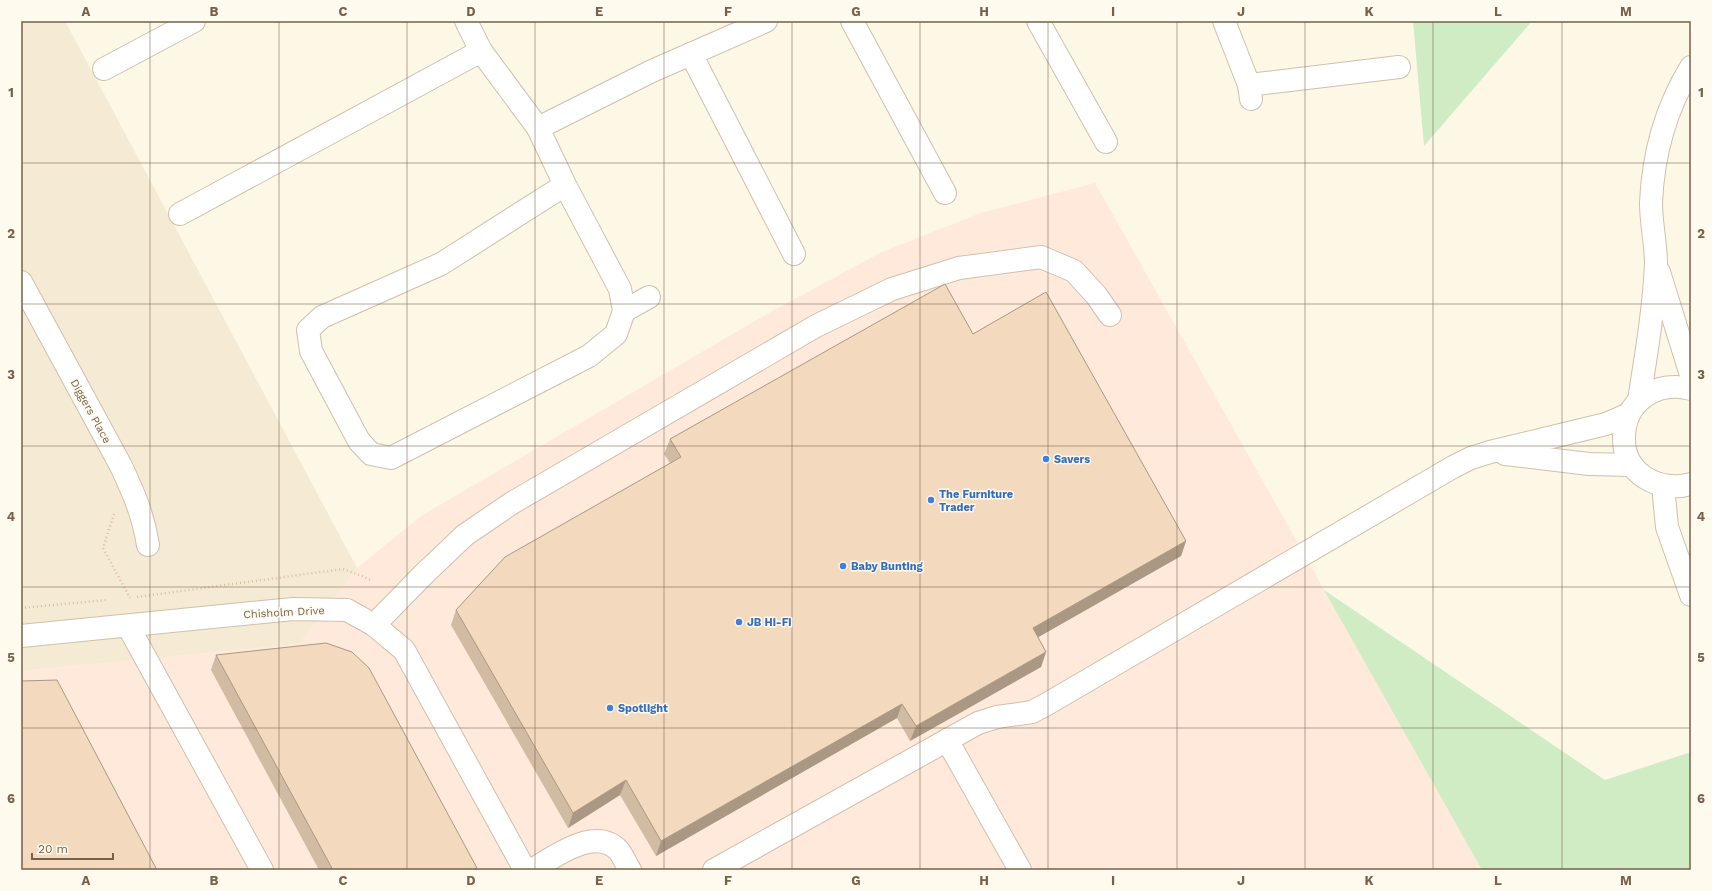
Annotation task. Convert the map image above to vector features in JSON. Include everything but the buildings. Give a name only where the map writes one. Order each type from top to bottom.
[{"type":"street","points":[[104,68],[194,21]]},
{"type":"street","points":[[466,21],[481,51],[538,128],[565,185],[620,290],[624,311],[616,334],[588,356],[391,458],[371,454],[359,441],[311,351],[303,325],[441,264],[565,185]]},
{"type":"street","points":[[538,128],[652,71],[766,21]]},
{"type":"street","points":[[852,21],[945,193]]},
{"type":"street","points":[[1038,21],[1106,142]]},
{"type":"street","points":[[1224,21],[1250,93],[1399,67]]},
{"type":"street","points":[[180,214],[481,51]]},
{"type":"street","points":[[691,54],[794,254]]},
{"type":"street","points":[[1691,67],[1670,110],[1658,148],[1651,204],[1656,263],[1647,348],[1634,407],[1625,426],[1624,439],[1626,453],[1632,465],[1640,474],[1651,482],[1662,486],[1680,487],[1691,484]]},
{"type":"street","points":[[374,625],[465,535],[512,503],[816,326],[892,290],[959,268],[1041,257],[1074,271],[1096,295],[1110,315]]},
{"type":"street","points":[[1656,263],[1691,375]]},
{"type":"street","name":"Diggers Place","points":[[21,282],[127,478],[144,521],[148,545]]},
{"type":"street","points":[[624,311],[649,297]]},
{"type":"street","points":[[714,870],[978,723],[997,717],[1032,712],[1047,704],[1453,467],[1471,458],[1606,424],[1634,407],[1652,391],[1666,387],[1682,387],[1691,389]]},
{"type":"street","points":[[1490,452],[1589,464],[1632,465]]},
{"type":"street","points":[[1662,486],[1667,527],[1691,595]]},
{"type":"street","name":"Chisholm Drive","points":[[21,636],[293,609],[347,610],[374,625],[404,650],[525,870]]},
{"type":"street","points":[[128,626],[262,870]]},
{"type":"street","points":[[947,740],[1020,870]]},
{"type":"street","points":[[532,870],[578,845],[592,841],[605,842],[619,851],[630,870]]},
{"type":"path","points":[[114,508],[103,548],[130,598]]},
{"type":"path","points":[[122,599],[344,570],[372,581]]},
{"type":"path","points":[[21,608],[107,600]]},
{"type":"shaded area","points":[[21,21],[65,21],[357,568],[299,644],[21,671]]},
{"type":"shaded area","points":[[1095,183],[1482,870],[21,870],[21,671],[299,644],[357,568],[421,516],[767,314],[882,252],[981,213]]},
{"type":"green space","points":[[1413,21],[1532,21],[1424,146]]},
{"type":"green space","points":[[1324,590],[1605,780],[1691,752],[1691,870],[1482,870]]},
{"type":"place","name":"Savers","points":[[1046,459]]},
{"type":"place","name":"The Furniture Trader","points":[[931,500]]},
{"type":"place","name":"Baby Bunting","points":[[843,566]]},
{"type":"place","name":"JB Hi-Fi","points":[[739,622]]},
{"type":"place","name":"Spotlight","points":[[610,708]]}]
